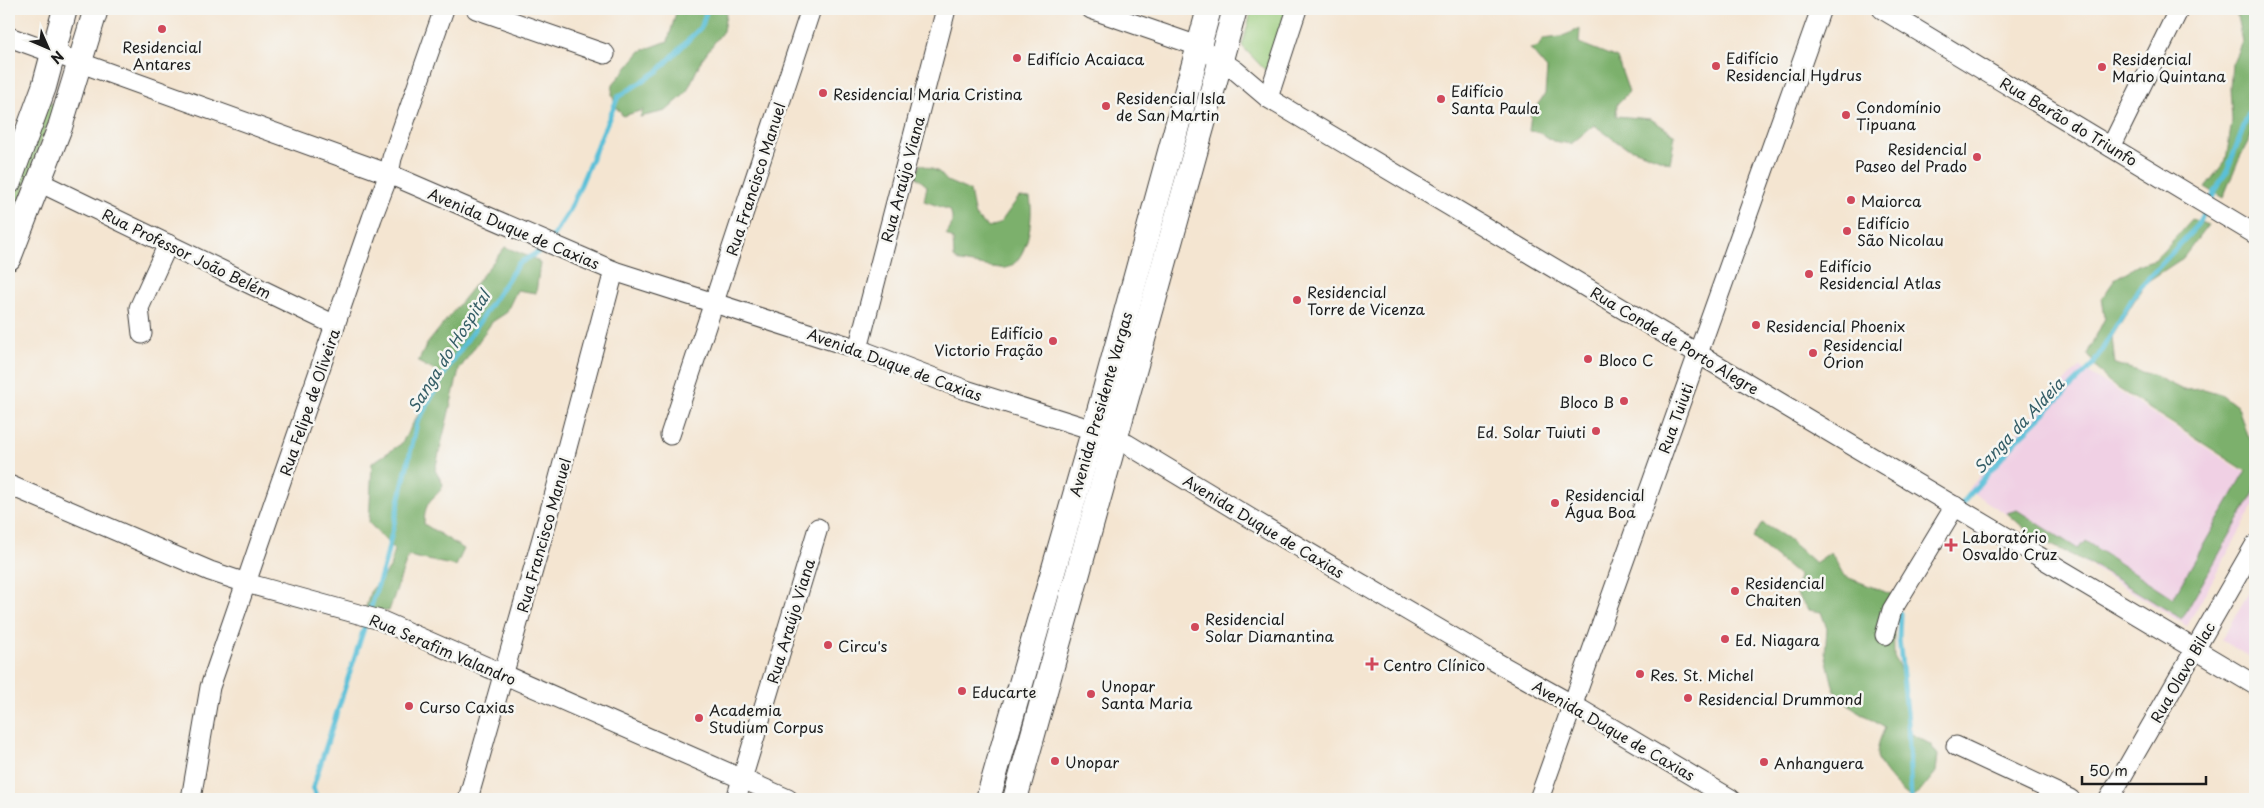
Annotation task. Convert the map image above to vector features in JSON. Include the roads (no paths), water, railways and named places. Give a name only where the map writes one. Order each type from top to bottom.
[{"type":"main road","points":[[9,182],[44,87],[65,9]]},
{"type":"main road","points":[[9,258],[60,127],[96,9]]},
{"type":"main road","name":"Avenida Presidente Vargas","points":[[988,799],[1093,430],[1208,9]]},
{"type":"main road","name":"Avenida Presidente Vargas","points":[[1015,799],[1235,9]]},
{"type":"street","name":"Rua Felipe de Oliveira","points":[[191,799],[210,687],[384,181],[389,174],[392,158],[444,9]]},
{"type":"street","points":[[476,9],[605,54]]},
{"type":"street","name":"Rua Francisco Manuel","points":[[670,435],[811,9]]},
{"type":"street","name":"Rua Araújo Viana","points":[[858,349],[946,9]]},
{"type":"street","name":"Rua Conde de Porto Alegre","points":[[1091,9],[1198,46],[1235,70],[1268,98],[2255,685]]},
{"type":"street","points":[[1268,98],[1297,9]]},
{"type":"street","name":"Rua Tuiuti","points":[[1539,799],[1821,9]]},
{"type":"street","name":"Rua Barão do Triunfo","points":[[1882,9],[2255,234]]},
{"type":"street","points":[[2111,147],[2179,9]]},
{"type":"street","name":"Avenida Duque de Caxias","points":[[9,37],[389,174],[614,271],[858,349],[966,390],[1093,430],[1127,444],[1484,656],[1573,705],[1731,799]]},
{"type":"street","name":"Rua Professor João Belém","points":[[39,182],[335,325]]},
{"type":"street","points":[[142,334],[139,308],[168,244]]},
{"type":"street","name":"Rua Francisco Manuel","points":[[468,799],[556,488],[614,271]]},
{"type":"street","name":"Rua Serafim Valandro","points":[[9,485],[210,571],[246,583],[380,620],[788,799]]},
{"type":"street","points":[[1885,635],[1892,610],[1955,506]]},
{"type":"street","name":"Rua Araújo Viana","points":[[736,799],[818,528]]},
{"type":"street","name":"Rua Olavo Bilac","points":[[2110,799],[2255,545]]},
{"type":"street","points":[[1956,746],[2070,799]]},
{"type":"waterway","name":"Sanga do Hospital","points":[[551,239],[570,210],[618,97],[658,71],[702,26],[707,9]]},
{"type":"waterway","name":"Sanga da Aldeia","points":[[1960,506],[2016,441],[2093,365],[2138,289],[2196,227],[2228,168],[2255,97]]},
{"type":"waterway","name":"Sanga do Hospital","points":[[317,799],[313,787],[385,563],[417,423],[446,371],[518,264],[546,246]]},
{"type":"waterway","name":"Sanga da Aldeia","points":[[1900,613],[1899,639],[1908,721],[1911,799]]},
{"type":"place","name":"Residencial Antares","points":[[162,29]]},
{"type":"place","name":"Edifício Acaiaca","points":[[1017,58]]},
{"type":"place","name":"Edifício Residencial Hydrus","points":[[1716,66]]},
{"type":"place","name":"Residencial Mario Quintana","points":[[2102,67]]},
{"type":"place","name":"Residencial Maria Cristina","points":[[823,93]]},
{"type":"place","name":"Edifício Santa Paula","points":[[1441,99]]},
{"type":"place","name":"Residencial Isla de San Martin","points":[[1106,106]]},
{"type":"place","name":"Condomínio Tipuana","points":[[1846,115]]},
{"type":"place","name":"Residencial Paseo del Prado","points":[[1977,157]]},
{"type":"place","name":"Maiorca","points":[[1851,200]]},
{"type":"place","name":"Edifício São Nicolau","points":[[1847,231]]},
{"type":"place","name":"Edifício Residencial Atlas","points":[[1809,274]]},
{"type":"place","name":"Residencial Torre de Vicenza","points":[[1297,300]]},
{"type":"place","name":"Residencial Phoenix","points":[[1756,325]]},
{"type":"place","name":"Edifício Victorio Fração","points":[[1053,341]]},
{"type":"place","name":"Residencial Órion","points":[[1813,353]]},
{"type":"place","name":"Bloco C","points":[[1588,359]]},
{"type":"place","name":"Bloco B","points":[[1624,401]]},
{"type":"place","name":"Ed. Solar Tuiuti","points":[[1596,431]]},
{"type":"place","name":"Residencial Água Boa","points":[[1555,503]]},
{"type":"place","name":"Laboratório Osvaldo Cruz","points":[[1951,545]]},
{"type":"place","name":"Residencial Chaiten","points":[[1735,591]]},
{"type":"place","name":"Residencial Solar Diamantina","points":[[1195,627]]},
{"type":"place","name":"Ed. Niagara","points":[[1725,639]]},
{"type":"place","name":"Circu's","points":[[828,645]]},
{"type":"place","name":"Centro Clínico","points":[[1372,664]]},
{"type":"place","name":"Res. St. Michel","points":[[1640,674]]},
{"type":"place","name":"Educarte","points":[[962,691]]},
{"type":"place","name":"Unopar Santa Maria","points":[[1091,694]]},
{"type":"place","name":"Residencial Drummond","points":[[1688,698]]},
{"type":"place","name":"Curso Caxias","points":[[409,706]]},
{"type":"place","name":"Academia Studium Corpus","points":[[699,718]]},
{"type":"place","name":"Unopar","points":[[1055,761]]},
{"type":"place","name":"Anhanguera","points":[[1764,762]]}]
